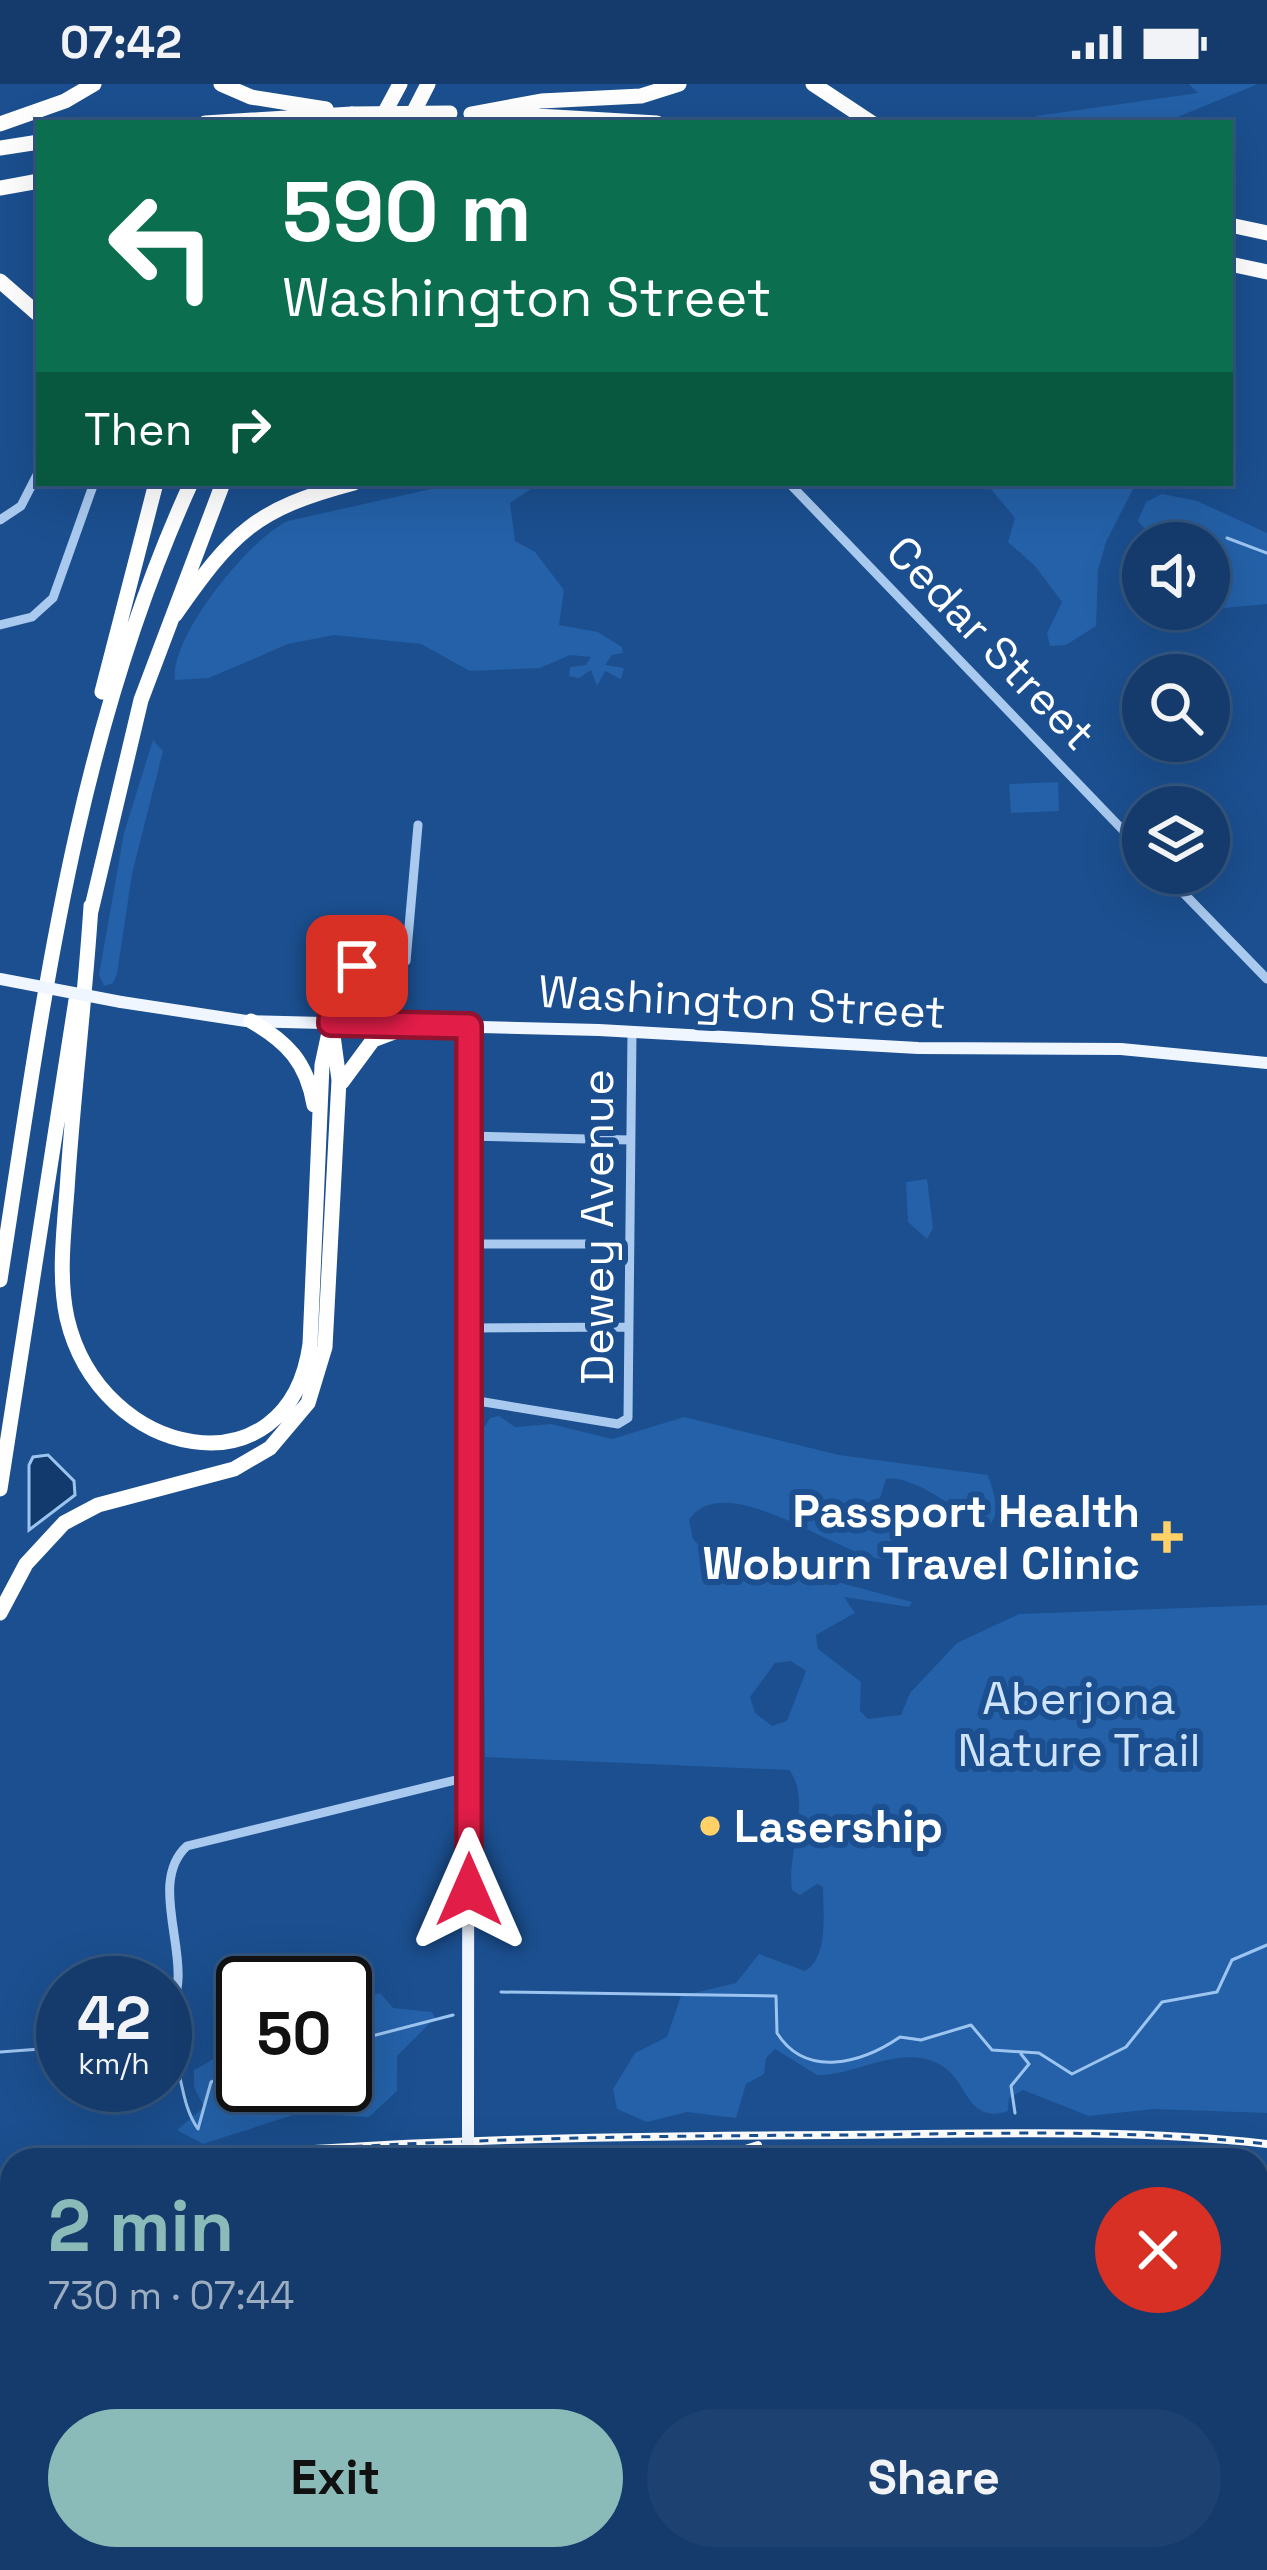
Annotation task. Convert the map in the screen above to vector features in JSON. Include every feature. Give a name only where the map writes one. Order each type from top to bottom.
[{"type":"highway","points":[[0,124],[65,101],[94,84]]},
{"type":"highway","points":[[221,84],[261,100],[352,114]]},
{"type":"highway","points":[[381,120],[397,84]]},
{"type":"highway","points":[[409,120],[428,84]]},
{"type":"highway","points":[[471,114],[541,101],[640,96],[679,84]]},
{"type":"highway","points":[[813,84],[867,120]]},
{"type":"highway","points":[[254,120],[450,113],[595,120]]},
{"type":"highway","points":[[0,148],[36,142]]},
{"type":"highway","points":[[0,188],[36,182]]},
{"type":"highway","points":[[1233,226],[1267,232]]},
{"type":"highway","points":[[1233,265],[1267,272]]},
{"type":"highway","points":[[0,281],[36,312]]},
{"type":"highway","points":[[0,1280],[83,789],[155,486]]},
{"type":"highway","points":[[83,789],[136,618],[189,486]]},
{"type":"highway","points":[[0,1489],[92,906],[117,785],[163,632],[222,486]]},
{"type":"highway","points":[[163,632],[222,550],[258,519],[293,500],[343,486]]},
{"type":"highway","points":[[92,906],[70,1137],[63,1296],[73,1339],[90,1374],[118,1408],[149,1431],[184,1442],[236,1437],[265,1423],[294,1391],[310,1344],[322,1065],[331,1023]]},
{"type":"highway","points":[[251,1021],[282,1040],[300,1060],[313,1095],[319,1141]]},
{"type":"highway","points":[[0,1613],[26,1564],[64,1523],[98,1505],[234,1469],[270,1448],[303,1410],[325,1347],[338,1097],[331,1023]]},
{"type":"highway","points":[[338,1097],[364,1047],[385,1033],[413,1025]]},
{"type":"highway","points":[[0,1236],[19,1159]]},
{"type":"main road","name":"Washington Street","points":[[0,979],[251,1021],[632,1032],[951,1049],[1121,1049],[1267,1066]]},
{"type":"main road","points":[[467,2148],[469,1026]]},
{"type":"street","points":[[0,520],[21,506],[36,477]]},
{"type":"street","points":[[0,625],[32,616],[53,598],[93,486]]},
{"type":"street","name":"Cedar Street","points":[[792,486],[1122,829]]},
{"type":"street","points":[[331,1023],[333,988],[342,972],[357,966],[398,967],[406,961],[418,825]]},
{"type":"street","points":[[1184,894],[1267,979]]},
{"type":"street","name":"Dewey Avenue","points":[[484,1402],[625,1422],[632,1032]]},
{"type":"street","points":[[468,1136],[630,1140]]},
{"type":"street","points":[[467,1244],[630,1244]]},
{"type":"street","points":[[466,1328],[628,1327]]},
{"type":"street","points":[[175,1956],[172,1869],[187,1846],[469,1777]]},
{"type":"green space","points":[[1189,84],[1258,84],[1170,120],[1033,120],[1036,116],[1198,93]]},
{"type":"green space","points":[[445,486],[536,486],[510,503],[515,541],[535,552],[564,590],[559,625],[598,632],[622,647],[623,653],[612,655],[605,665],[624,668],[621,679],[605,671],[597,686],[591,670],[579,678],[569,676],[570,667],[586,665],[591,657],[570,655],[540,668],[470,671],[421,644],[334,635],[288,644],[209,678],[175,680],[185,639],[215,590],[254,547],[288,521]]},
{"type":"green space","points":[[988,486],[1134,486],[1106,542],[1098,570],[1096,626],[1066,645],[1050,646],[1047,633],[1062,602],[1035,566],[1008,542],[1015,518]]},
{"type":"green space","points":[[1162,494],[1197,501],[1267,533],[1267,604],[1230,607],[1230,522],[1139,522],[1146,502]]},
{"type":"green space","points":[[153,740],[163,751],[132,874],[117,974],[113,983],[104,986],[99,975],[124,833]]},
{"type":"green space","points":[[1058,782],[1059,811],[1011,813],[1009,784]]},
{"type":"green space","points":[[927,1179],[933,1228],[927,1239],[908,1222],[906,1182]]},
{"type":"green space","name":"Aberjona Nature Trail","points":[[499,1416],[515,1427],[551,1424],[612,1439],[684,1417],[839,1455],[988,1475],[996,1512],[984,1530],[923,1488],[886,1479],[874,1517],[884,1523],[906,1518],[909,1525],[902,1545],[885,1559],[755,1508],[729,1503],[706,1506],[689,1520],[693,1539],[716,1563],[785,1568],[912,1602],[909,1607],[844,1597],[855,1613],[816,1635],[818,1649],[861,1682],[860,1711],[868,1719],[901,1715],[910,1693],[957,1643],[1019,1614],[1267,1605],[1267,2113],[1154,2109],[1089,2116],[1023,2090],[1009,2098],[1008,2111],[994,2114],[975,2106],[947,2069],[922,2058],[892,2059],[817,2075],[775,2049],[766,2058],[764,2074],[746,2084],[736,2118],[687,2112],[647,2122],[617,2109],[613,2089],[635,2053],[667,2037],[681,1996],[736,1983],[759,1954],[805,1971],[813,1964],[823,1934],[823,1887],[817,1884],[800,1895],[792,1890],[799,1796],[789,1770],[485,1757],[482,1431],[490,1418]],"holes":[[[791,1661],[806,1671],[787,1721],[772,1726],[755,1713],[750,1697],[775,1663]]]},
{"type":"green space","points":[[380,1993],[393,2008],[432,2012],[435,2018],[397,2056],[397,2091],[369,2117],[299,2113],[203,2144],[177,2130],[204,2107],[194,2087],[194,2070],[216,2058],[216,2112],[372,2112],[372,1996]]},
{"type":"shaded area","points":[[48,1455],[74,1481],[75,1495],[29,1530],[29,1465],[33,1457]]},
{"type":"waterway","points":[[1230,539],[1267,553]]},
{"type":"waterway","points":[[501,1992],[776,1996],[777,2033],[803,2057],[835,2062],[852,2059],[900,2037],[921,2040],[971,2025],[992,2050],[1039,2053],[1072,2074],[1126,2047],[1162,2002],[1217,1992],[1232,1960],[1267,1945]]},
{"type":"waterway","points":[[372,2036],[453,2015]]},
{"type":"waterway","points":[[0,2052],[36,2049]]},
{"type":"waterway","points":[[1015,2113],[1011,2086],[1029,2064],[1021,2054]]},
{"type":"waterway","points":[[190,2112],[198,2129],[211,2082],[216,2080]]},
{"type":"railway","points":[[340,2148],[672,2136],[1053,2133],[1267,2144]]},
{"type":"railway","points":[[748,2148],[758,2145]]},
{"type":"place","name":"Passport Health Woburn Travel Clinic","points":[[1167,1537]]},
{"type":"place","name":"Lasership","points":[[710,1826]]},
{"type":"route","points":[[357,966],[346,969],[334,983],[331,1023],[469,1026],[469,1890]]}]
